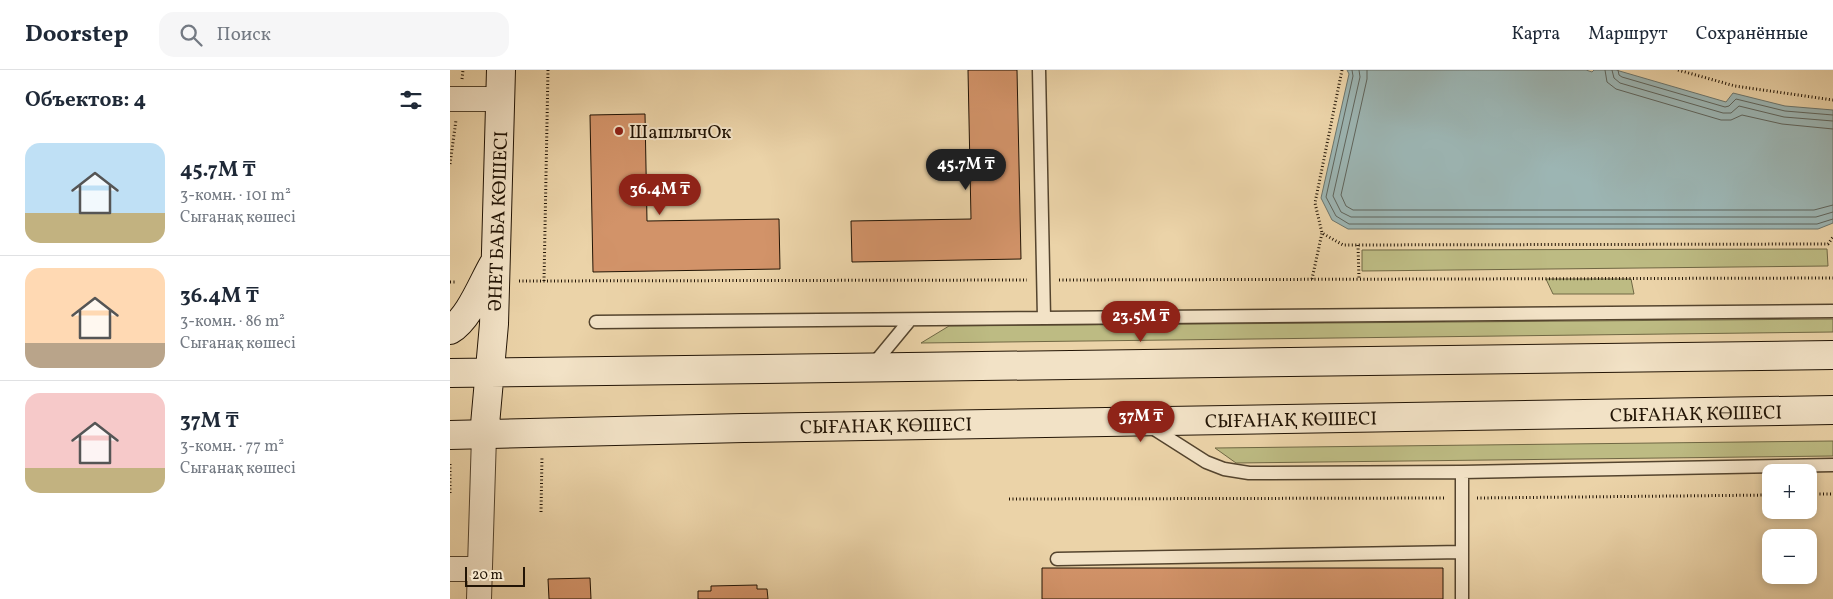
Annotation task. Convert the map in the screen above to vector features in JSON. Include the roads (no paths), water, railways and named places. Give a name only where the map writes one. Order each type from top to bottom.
[{"type":"main road","name":"ӘНЕТ БАБА КӨШЕСІ","points":[[484,436],[488,372],[494,324],[492,274],[501,70]]},
{"type":"main road","points":[[450,330],[457,326],[492,274]]},
{"type":"main road","points":[[450,373],[1833,355]]},
{"type":"main road","name":"СЫҒАНАҚ КӨШЕСІ","points":[[450,435],[484,436],[744,428],[1833,410]]},
{"type":"street","points":[[450,99],[500,99]]},
{"type":"street","points":[[479,599],[484,436]]},
{"type":"street","points":[[450,569],[479,569]]},
{"type":"lane","points":[[1039,70],[1044,318]]},
{"type":"lane","points":[[596,322],[1833,312]]},
{"type":"lane","points":[[870,368],[910,320]]},
{"type":"lane","points":[[1142,421],[1206,462],[1224,469],[1249,473],[1462,472],[1833,465]]},
{"type":"lane","points":[[1462,472],[1462,599]]},
{"type":"lane","points":[[1057,559],[1462,552]]},
{"type":"water","points":[[1347,70],[1586,70],[1592,72],[1594,70],[1616,70],[1726,102],[1733,93],[1785,106],[1833,110],[1833,223],[1818,229],[1348,229],[1332,220],[1321,198],[1349,74]]},
{"type":"place","name":"ШашлычОк","points":[[619,131]]}]
